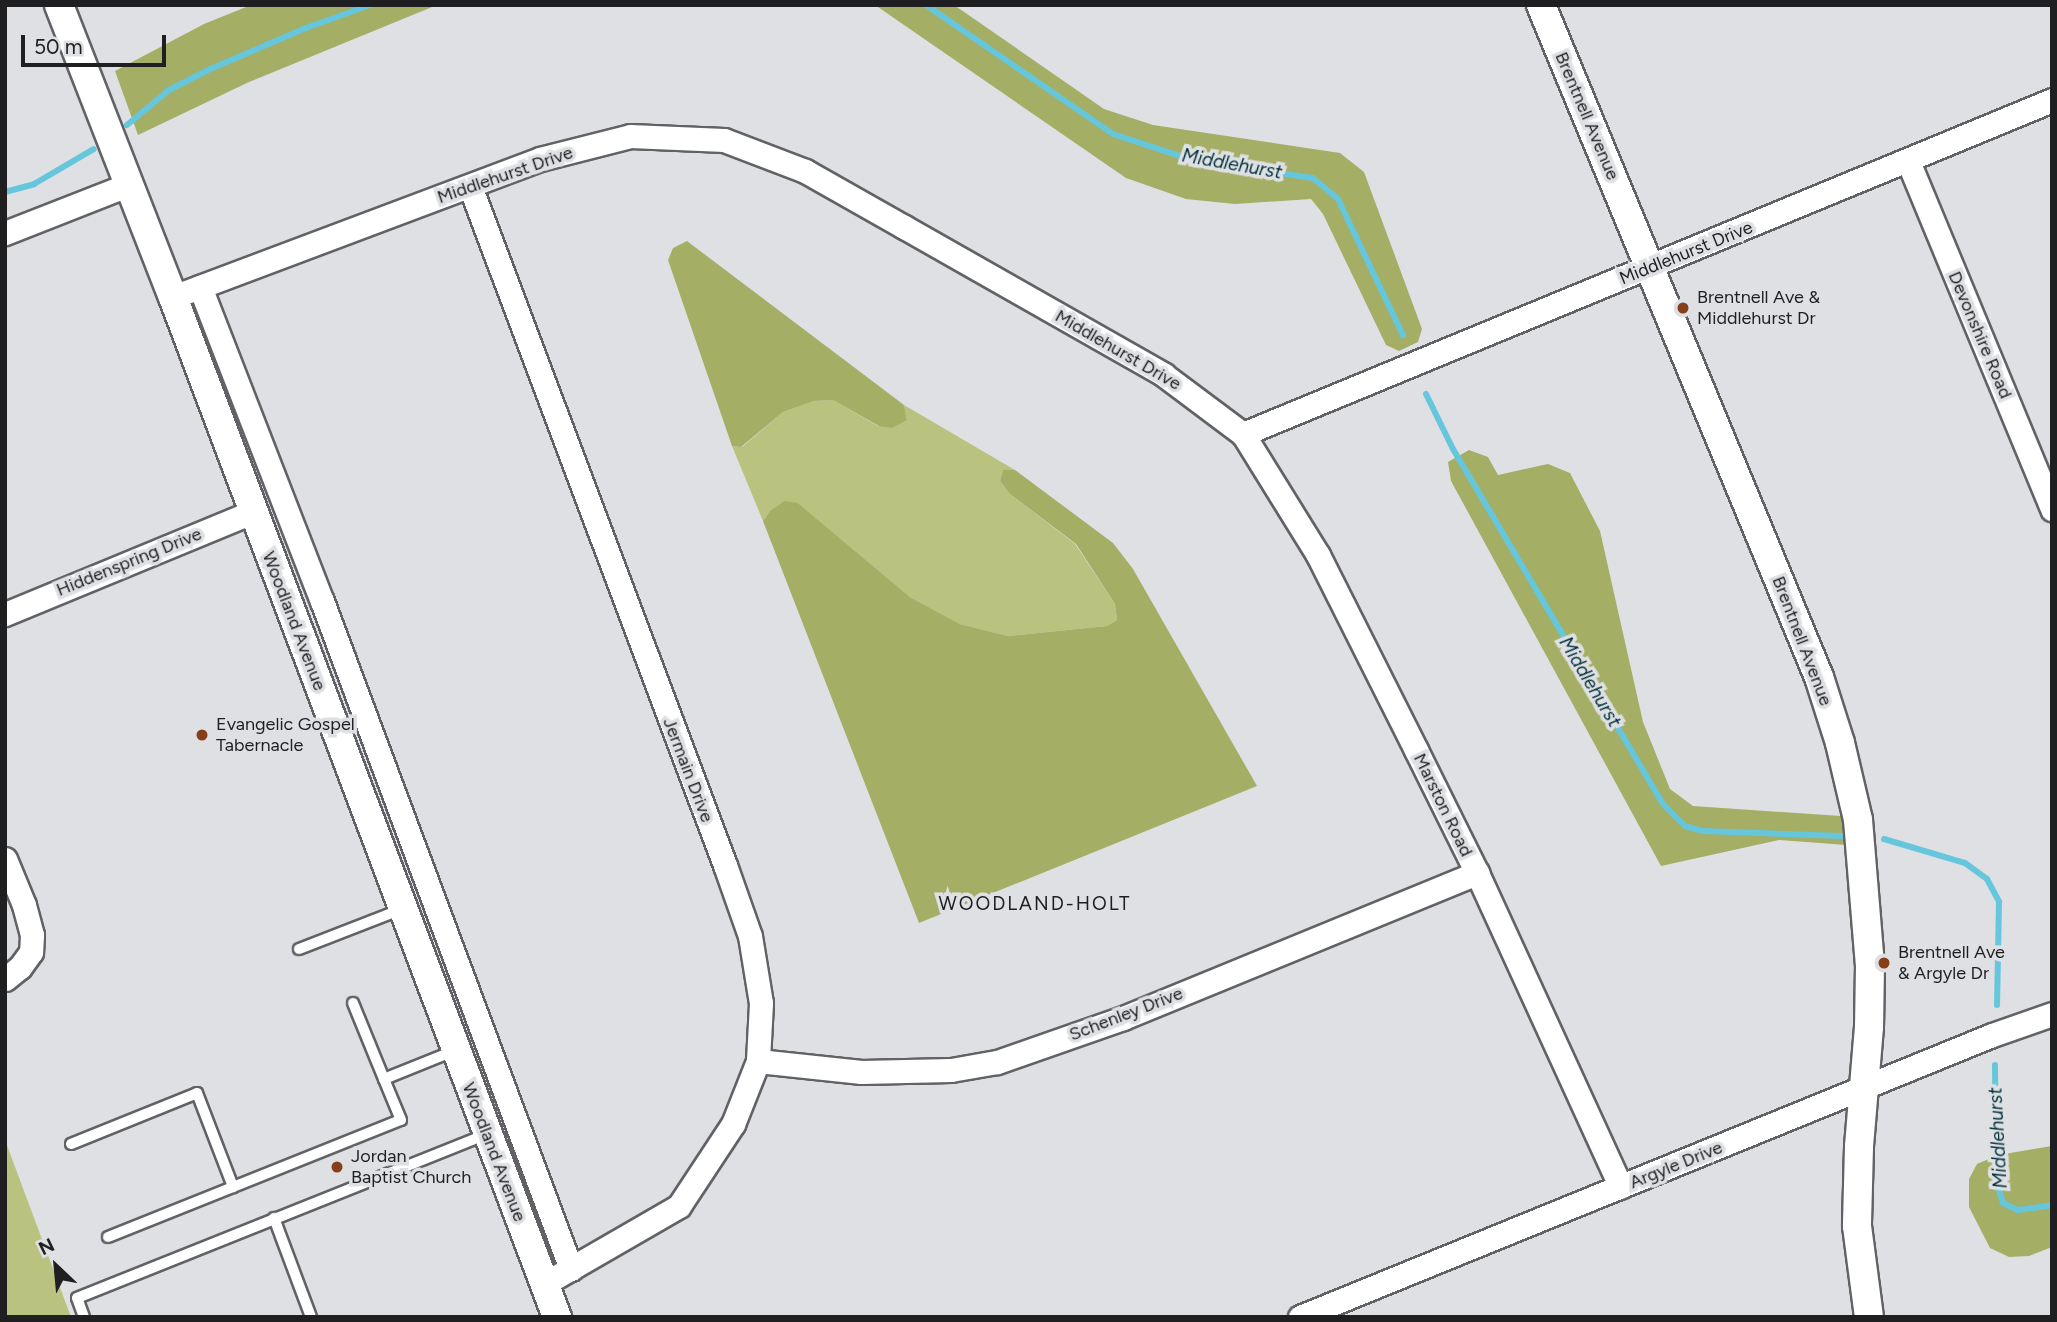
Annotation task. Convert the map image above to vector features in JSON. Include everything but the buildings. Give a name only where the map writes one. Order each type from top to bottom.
[{"type":"street","name":"Woodland Avenue","points":[[59,5],[173,297],[557,1317]]},
{"type":"street","name":"Brentnell Avenue","points":[[1541,5],[1819,677],[1840,743],[1858,820],[1865,878],[1869,1027],[1863,1089],[1857,1226],[1869,1317]]},
{"type":"street","name":"Middlehurst Drive","points":[[173,297],[540,159],[631,136],[724,140],[805,171],[904,227],[1164,375],[1242,434],[2052,100]]},
{"type":"street","name":"Devonshire Road","points":[[1908,161],[2052,509]]},
{"type":"street","points":[[5,233],[130,184]]},
{"type":"street","name":"Jermain Drive","points":[[470,186],[750,936],[761,1003],[758,1061],[733,1124],[679,1206],[544,1284]]},
{"type":"street","points":[[200,287],[317,589],[571,1269]]},
{"type":"street","name":"Marston Road","points":[[1242,434],[1318,555],[1477,873],[1620,1187]]},
{"type":"street","name":"Hiddenspring Drive","points":[[5,614],[253,512]]},
{"type":"street","points":[[5,859],[24,905],[32,935],[31,952],[20,967],[5,979]]},
{"type":"street","name":"Schenley Drive","points":[[758,1061],[860,1072],[951,1070],[997,1062],[1123,1018],[1477,873]]},
{"type":"street","name":"Argyle Drive","points":[[1300,1317],[1992,1035],[2052,1014]]},
{"type":"lane","points":[[299,949],[402,909]]},
{"type":"lane","points":[[108,1237],[401,1120],[353,1003]]},
{"type":"lane","points":[[384,1079],[456,1050]]},
{"type":"lane","points":[[71,1144],[197,1093],[233,1187]]},
{"type":"lane","points":[[84,1317],[77,1298],[487,1134]]},
{"type":"lane","points":[[274,1218],[311,1317]]},
{"type":"green space","points":[[251,5],[437,5],[249,82],[138,135],[115,71],[204,24]]},
{"type":"green space","points":[[875,5],[954,5],[1104,109],[1153,125],[1340,153],[1364,172],[1422,329],[1418,342],[1399,351],[1386,345],[1323,214],[1311,199],[1235,204],[1186,199],[1126,178]]},
{"type":"green space","points":[[687,241],[904,405],[907,420],[892,428],[879,426],[833,400],[814,401],[783,412],[741,447],[732,446],[668,260],[673,248]]},
{"type":"green space","points":[[833,400],[878,426],[907,420],[904,405],[1015,470],[1003,470],[1000,481],[1010,494],[1075,544],[1115,604],[1117,620],[1107,626],[1008,636],[960,624],[910,597],[798,503],[770,511],[763,521],[732,446],[742,447],[783,412],[814,401]]},
{"type":"green space","points":[[1469,450],[1488,457],[1498,475],[1548,464],[1570,473],[1600,531],[1643,722],[1670,789],[1693,806],[1841,816],[1847,845],[1779,840],[1661,866],[1451,481],[1448,462]]},
{"type":"green space","points":[[1003,470],[1015,470],[1113,543],[1133,569],[1257,786],[919,923],[763,521],[770,511],[785,501],[798,503],[910,597],[960,624],[1008,636],[1107,626],[1117,620],[1115,604],[1076,544],[1010,494],[1000,481]]},
{"type":"green space","points":[[5,1140],[71,1317],[5,1317]]},
{"type":"green space","points":[[2052,1146],[2052,1247],[2029,1256],[2009,1257],[1990,1248],[1969,1207],[1969,1179],[1977,1164],[1998,1155]]},
{"type":"waterway","name":"Middlehurst","points":[[127,125],[169,90],[208,70],[306,28],[370,5]]},
{"type":"waterway","name":"Middlehurst","points":[[926,5],[1113,134],[1192,160],[1313,178],[1338,199],[1403,335]]},
{"type":"waterway","name":"Middlehurst","points":[[5,192],[34,184],[94,149]]},
{"type":"waterway","name":"Middlehurst","points":[[1426,394],[1453,449],[1663,804],[1685,826],[1703,831],[1842,836]]},
{"type":"waterway","name":"Middlehurst","points":[[1884,839],[1965,863],[1987,879],[1999,902],[1997,1005]]},
{"type":"waterway","name":"Middlehurst","points":[[1995,1065],[1996,1181],[2003,1203],[2018,1210],[2052,1205]]},
{"type":"place","name":"Brentnell Ave & Middlehurst Dr","points":[[1683,308]]},
{"type":"place","name":"Evangelic Gospel Tabernacle","points":[[202,735]]},
{"type":"place","name":"Brentnell Ave & Argyle Dr","points":[[1884,963]]},
{"type":"place","name":"Jordan Baptist Church","points":[[337,1167]]},
{"type":"district","name":"WOODLAND-HOLT","points":[[1035,904]]}]
